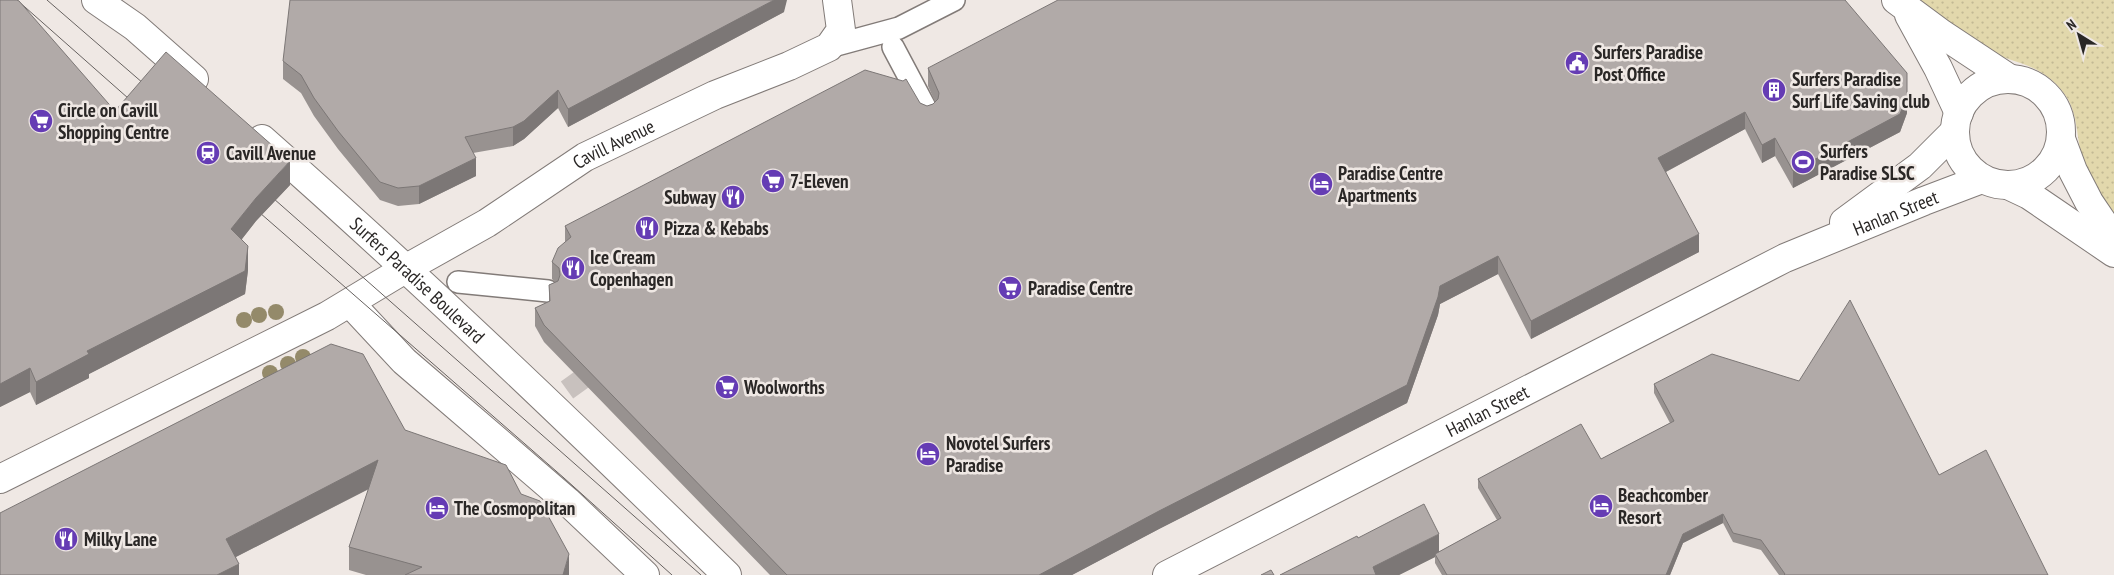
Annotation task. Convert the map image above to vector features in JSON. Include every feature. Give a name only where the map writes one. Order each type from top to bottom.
[{"type":"street","points":[[96,0],[135,27],[212,94]]},
{"type":"street","points":[[829,47],[841,30],[837,0]]},
{"type":"street","name":"Cavill Avenue","points":[[0,479],[327,316],[405,269],[487,224],[584,157],[707,99],[789,66],[829,47],[899,28],[954,0]]},
{"type":"street","points":[[1900,4],[2010,79]]},
{"type":"street","points":[[1900,4],[1938,68],[1957,122],[1958,151],[1968,168],[1982,179],[2010,186],[2029,195],[2114,253]]},
{"type":"street","points":[[893,47],[927,111]]},
{"type":"street","points":[[1957,122],[1967,99],[1979,88],[1994,81],[2010,79],[2027,82],[2042,91],[2054,105],[2060,121],[2061,139],[2057,155],[2047,169],[2033,179],[2010,186]]},
{"type":"street","name":"Surfers Paradise Boulevard","points":[[240,120],[356,222],[515,370],[727,575]]},
{"type":"street","name":"Hanlan Street","points":[[1809,248],[1920,166],[1957,122]]},
{"type":"street","points":[[2061,139],[2089,202],[2114,239]]},
{"type":"street","name":"Hanlan Street","points":[[1168,575],[1785,258],[1924,200],[1982,179]]},
{"type":"street","points":[[458,282],[548,291]]},
{"type":"street","points":[[350,303],[404,361],[567,501],[645,575]]},
{"type":"shaded area","points":[[1921,0],[2114,0],[2114,222],[2091,183],[2080,149],[2074,115],[2063,92],[2044,74],[2033,68],[1989,52],[1969,41]]},
{"type":"building","points":[[0,0],[19,1],[115,111],[166,52],[290,161],[231,229],[248,246],[245,271],[87,351],[89,354],[36,382],[30,368],[0,384]]},
{"type":"building","points":[[290,0],[774,0],[568,109],[558,90],[524,121],[513,127],[465,137],[476,158],[419,186],[398,188],[380,182],[338,131],[314,98],[301,75],[283,61]]},
{"type":"building","name":"Paradise Centre","points":[[1058,0],[1845,0],[1907,73],[1907,96],[1900,114],[1793,171],[1775,138],[1762,145],[1745,112],[1658,158],[1699,234],[1531,321],[1498,256],[1440,286],[1438,297],[1407,385],[1159,511],[1039,575],[787,575],[544,325],[535,308],[550,301],[549,285],[558,281],[560,275],[559,268],[552,262],[558,248],[571,237],[565,226],[865,70],[903,81],[906,79],[920,103],[927,106],[933,104],[938,99],[939,93],[928,68]]},
{"type":"building","points":[[1850,300],[1939,475],[1986,450],[2048,575],[1784,575],[1761,540],[1733,533],[1723,514],[1683,534],[1666,575],[1447,575],[1435,554],[1501,518],[1478,479],[1581,424],[1601,459],[1674,421],[1654,384],[1712,354],[1799,381]]},
{"type":"building","points":[[331,344],[363,354],[405,430],[506,465],[521,494],[540,501],[569,554],[563,575],[405,575],[422,567],[349,547],[378,460],[226,539],[239,564],[217,575],[0,575],[0,513]]},
{"type":"building","points":[[1424,504],[1439,534],[1373,567],[1376,575],[1280,575],[1357,536],[1358,538]]},
{"type":"building","points":[[1271,570],[1274,575],[1261,575]]},
{"type":"tunnel","points":[[567,390],[603,364]]},
{"type":"tram line","points":[[17,0],[137,106]]},
{"type":"tram line","points":[[47,0],[151,90]]},
{"type":"tram line","points":[[265,191],[701,575]]},
{"type":"tram line","points":[[252,206],[564,478],[672,575]]},
{"type":"place","name":"Surfers Paradise Post Office","points":[[1577,63]]},
{"type":"place","name":"Surfers Paradise Surf Life Saving club","points":[[1774,90]]},
{"type":"place","name":"Circle on Cavill Shopping Centre","points":[[41,121]]},
{"type":"place","name":"Cavill Avenue","points":[[208,153]]},
{"type":"place","name":"Surfers Paradise SLSC","points":[[1803,162]]},
{"type":"place","name":"7-Eleven","points":[[773,181]]},
{"type":"place","name":"Paradise Centre Apartments","points":[[1321,184]]},
{"type":"place","name":"Subway","points":[[733,197]]},
{"type":"place","name":"Pizza & Kebabs","points":[[647,228]]},
{"type":"place","name":"Ice Cream Copenhagen","points":[[573,268]]},
{"type":"place","name":"Paradise Centre","points":[[1010,288]]},
{"type":"place","name":"Woolworths","points":[[727,387]]},
{"type":"place","name":"Novotel Surfers Paradise","points":[[928,454]]},
{"type":"place","name":"Beachcomber Resort","points":[[1601,506]]},
{"type":"place","name":"The Cosmopolitan","points":[[437,508]]},
{"type":"place","name":"Milky Lane","points":[[66,539]]}]
